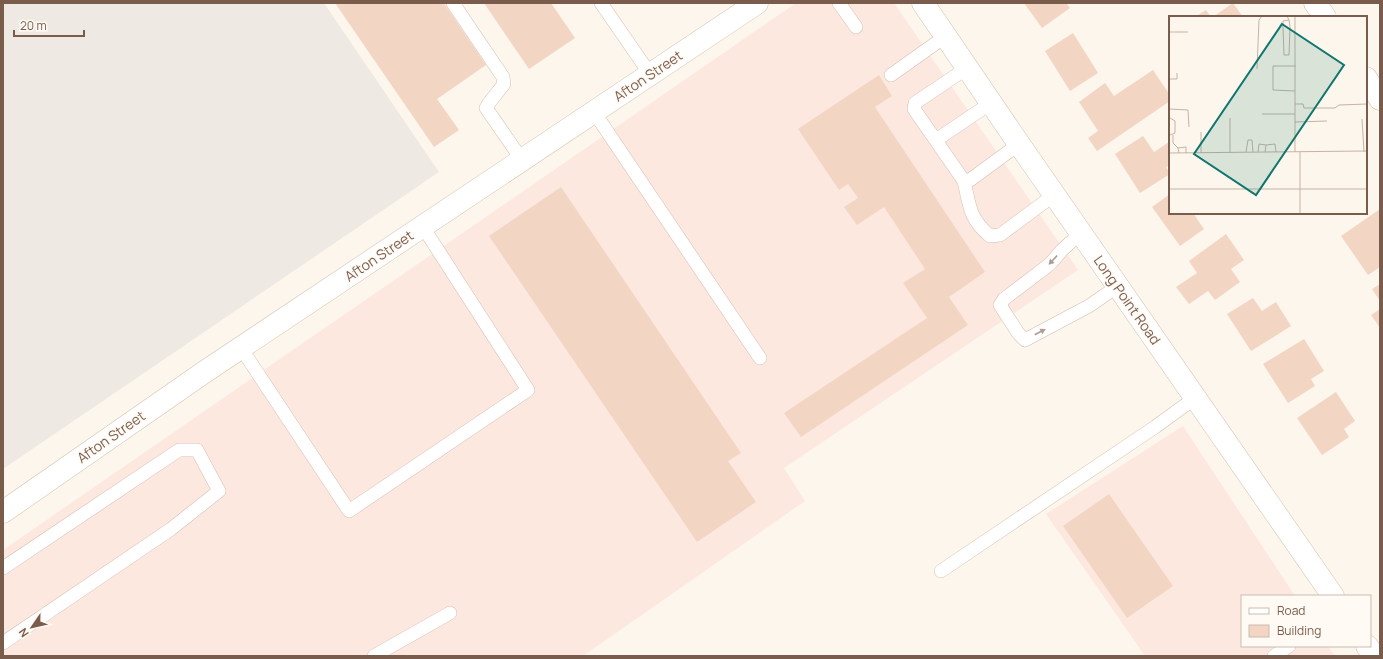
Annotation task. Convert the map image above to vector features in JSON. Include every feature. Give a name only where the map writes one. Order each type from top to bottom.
[{"type":"street","name":"Afton Street","points":[[3,512],[241,348],[757,3]]},
{"type":"street","name":"Long Point Road","points":[[923,3],[1332,595]]},
{"type":"street","points":[[1315,3],[1324,16]]},
{"type":"street","points":[[1367,80],[1380,99]]},
{"type":"street","points":[[1368,647],[1374,656]]},
{"type":"lane","points":[[453,3],[503,77],[504,84],[486,108],[522,160]]},
{"type":"lane","points":[[601,3],[650,74]]},
{"type":"lane","points":[[839,3],[856,27]]},
{"type":"lane","points":[[891,75],[946,36]]},
{"type":"lane","points":[[967,68],[915,103],[914,109],[964,181],[972,216],[982,229],[990,236],[1000,235],[1054,194]]},
{"type":"lane","points":[[936,140],[991,103]]},
{"type":"lane","points":[[594,112],[760,358]]},
{"type":"lane","points":[[964,181],[970,180],[1020,144]]},
{"type":"lane","points":[[241,348],[349,511],[528,390],[423,227]]},
{"type":"lane","points":[[1081,233],[1062,250],[1050,264],[1004,299],[1000,305],[1018,333],[1025,340],[1089,306],[1118,286]]},
{"type":"lane","points":[[942,571],[1155,427],[1195,398]]},
{"type":"lane","points":[[3,568],[179,450],[197,450],[219,491],[171,529],[3,643]]},
{"type":"lane","points":[[374,656],[450,612]]},
{"type":"lane","points":[[1274,656],[1288,647]]},
{"type":"shaded area","points":[[3,3],[324,3],[439,172],[3,469]]},
{"type":"shaded area","points":[[796,3],[894,3],[1078,270],[784,468],[805,501],[583,656],[3,656],[3,550]]},
{"type":"shaded area","points":[[1183,426],[1294,595],[1241,595],[1241,647],[1329,647],[1335,656],[1145,656],[1046,514]]},
{"type":"building","points":[[335,3],[444,3],[486,65],[437,99],[459,130],[434,147]]},
{"type":"building","points":[[484,3],[551,3],[575,38],[529,69]]},
{"type":"building","points":[[1024,3],[1066,3],[1070,8],[1042,28]]},
{"type":"building","points":[[1233,3],[1242,16],[1214,16]]},
{"type":"building","points":[[1206,10],[1210,16],[1197,16]]},
{"type":"building","points":[[1073,33],[1098,73],[1070,91],[1045,51]]},
{"type":"building","points":[[1153,70],[1169,94],[1169,102],[1097,151],[1088,138],[1098,131],[1079,102],[1105,83],[1114,96]]},
{"type":"building","points":[[879,75],[892,96],[875,107],[985,272],[949,297],[968,325],[801,437],[784,413],[927,318],[903,283],[925,269],[884,207],[857,225],[844,207],[858,198],[848,184],[839,190],[798,129]]},
{"type":"building","points":[[1143,136],[1154,152],[1169,142],[1169,166],[1166,167],[1169,175],[1140,193],[1115,154]]},
{"type":"building","points":[[561,187],[741,453],[728,461],[756,502],[697,542],[489,236]]},
{"type":"building","points":[[1169,195],[1169,214],[1194,214],[1204,229],[1180,246],[1152,207]]},
{"type":"building","points":[[1380,209],[1380,267],[1368,275],[1341,236]]},
{"type":"building","points":[[1226,234],[1244,260],[1231,269],[1240,282],[1215,300],[1208,291],[1189,304],[1176,287],[1197,273],[1189,261]]},
{"type":"building","points":[[1380,284],[1380,301],[1372,289]]},
{"type":"building","points":[[1253,298],[1262,311],[1276,302],[1291,326],[1251,351],[1227,314]]},
{"type":"building","points":[[1380,309],[1380,328],[1371,315]]},
{"type":"building","points":[[1304,339],[1324,371],[1311,379],[1315,386],[1288,403],[1263,364]]},
{"type":"building","points":[[1336,392],[1355,421],[1344,429],[1349,437],[1322,455],[1297,418]]},
{"type":"building","points":[[1109,494],[1173,586],[1127,618],[1063,526]]}]
